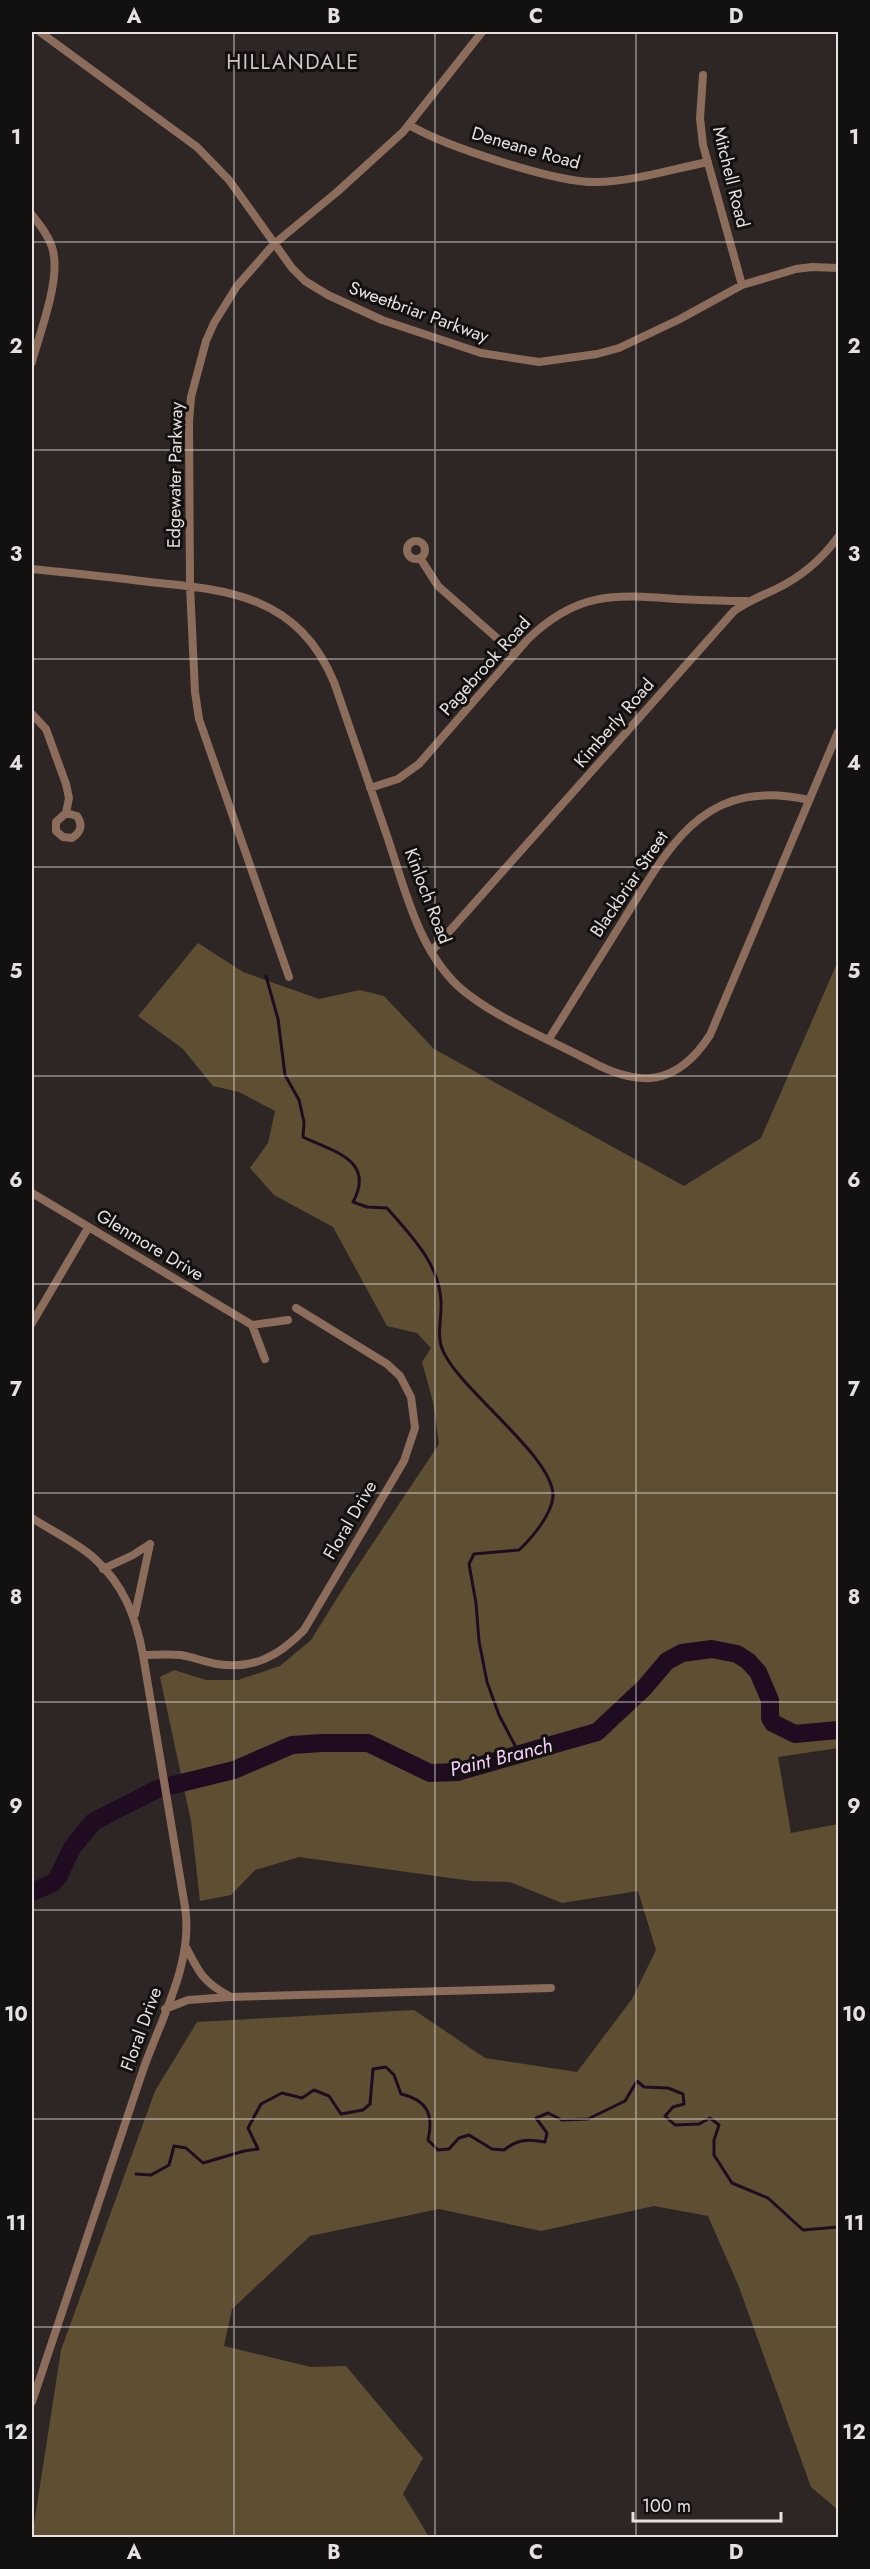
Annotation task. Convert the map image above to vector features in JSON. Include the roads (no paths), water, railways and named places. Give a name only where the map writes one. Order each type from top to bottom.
[{"type":"street","name":"Sweetbriar Parkway","points":[[40,32],[197,147],[229,180],[292,268],[305,281],[361,311],[404,328],[481,353],[525,361],[548,362],[619,348],[703,308],[742,285],[796,269],[838,268]]},
{"type":"street","name":"Edgewater Parkway","points":[[289,977],[199,719],[195,692],[190,586],[189,422],[196,374],[206,341],[237,286],[274,244],[337,192],[409,125],[482,32]]},
{"type":"street","name":"Mitchell Road","points":[[703,75],[700,118],[703,145],[742,285]]},
{"type":"street","name":"Deneane Road","points":[[409,125],[425,134],[468,150],[539,172],[579,181],[628,179],[708,162]]},
{"type":"street","points":[[32,216],[45,232],[52,246],[55,261],[54,279],[32,362]]},
{"type":"street","name":"Kimberly Road","points":[[431,952],[734,611],[747,601],[794,579],[837,542]]},
{"type":"street","points":[[420,558],[438,585],[515,654]]},
{"type":"street","name":"Kinloch Road","points":[[32,569],[190,586],[242,595],[275,611],[304,634],[327,665],[412,908],[431,952],[449,977],[470,996],[495,1011],[606,1070],[629,1078],[661,1077],[687,1064],[699,1052],[710,1035],[838,732]]},
{"type":"street","name":"Pagebrook Road","points":[[370,788],[398,779],[419,765],[515,654],[549,621],[574,606],[592,600],[632,595],[747,601]]},
{"type":"street","points":[[32,714],[46,729],[55,750],[69,798],[66,813]]},
{"type":"street","name":"Blackbriar Street","points":[[549,1039],[658,864],[680,836],[710,811],[742,798],[769,794],[809,800]]},
{"type":"street","name":"Glenmore Drive","points":[[32,1193],[252,1325]]},
{"type":"street","points":[[32,1323],[88,1227]]},
{"type":"street","name":"Floral Drive","points":[[143,1655],[180,1655],[219,1664],[245,1665],[263,1662],[282,1651],[304,1629],[404,1461],[415,1428],[411,1397],[400,1376],[387,1364],[296,1308]]},
{"type":"street","points":[[265,1359],[252,1325],[288,1320]]},
{"type":"street","name":"Floral Drive","points":[[32,1518],[94,1557],[130,1605],[143,1655],[187,1917],[186,1947],[32,2402]]},
{"type":"street","points":[[103,1569],[150,1544],[142,1571],[134,1617]]},
{"type":"street","points":[[186,1947],[204,1980],[213,1988],[231,1996]]},
{"type":"street","points":[[165,2009],[188,2000],[231,1996],[550,1988]]},
{"type":"waterway","points":[[266,976],[278,1019],[285,1075],[299,1100],[304,1122],[303,1137],[348,1159],[359,1176],[359,1188],[353,1202],[367,1207],[387,1208],[422,1251],[435,1274],[439,1287],[440,1339],[443,1351],[468,1385],[539,1462],[549,1480],[553,1496],[552,1503],[540,1525],[524,1545],[519,1550],[474,1554],[469,1564],[487,1682],[499,1715],[520,1755]]},
{"type":"waterway","name":"Paint Branch","points":[[32,1892],[53,1883],[72,1848],[93,1822],[157,1789],[234,1770],[292,1745],[322,1743],[368,1743],[430,1773],[457,1772],[597,1732],[644,1688],[667,1661],[682,1653],[712,1649],[737,1654],[748,1661],[758,1672],[770,1700],[770,1718],[773,1723],[795,1734],[838,1730]]},
{"type":"waterway","points":[[136,2174],[151,2175],[169,2165],[174,2146],[186,2148],[203,2163],[258,2149],[248,2128],[261,2104],[282,2093],[302,2098],[314,2090],[329,2096],[341,2114],[363,2110],[370,2104],[373,2069],[386,2067],[394,2075],[401,2094],[423,2104],[430,2123],[428,2140],[438,2150],[449,2149],[459,2138],[469,2135],[492,2149],[504,2150],[523,2141],[545,2142],[547,2133],[536,2118],[548,2113],[562,2120],[588,2119],[625,2101],[637,2081],[644,2087],[668,2088],[683,2094],[684,2104],[673,2107],[665,2116],[675,2125],[699,2124],[710,2118],[719,2125],[714,2140],[714,2155],[732,2183],[768,2198],[803,2230],[838,2227]]},
{"type":"district","name":"HILLANDALE","points":[[293,62]]}]
